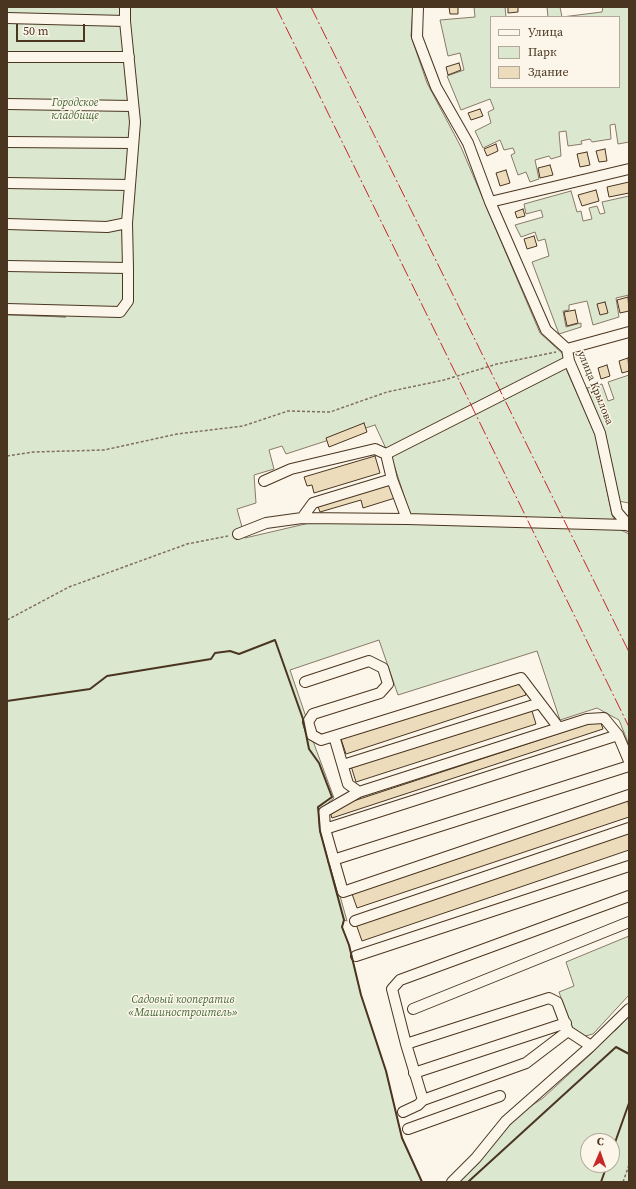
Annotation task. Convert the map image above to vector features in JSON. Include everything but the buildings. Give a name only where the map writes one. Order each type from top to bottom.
[{"type":"street","points":[[7,309],[120,312],[128,300],[127,223],[134,122],[125,7]]},
{"type":"street","name":"улица Крылова","points":[[418,7],[417,37],[436,87],[468,143],[490,202],[546,330],[567,350],[569,361],[600,433],[617,512],[628,526]]},
{"type":"street","points":[[7,18],[125,21]]},
{"type":"street","points":[[7,57],[129,57]]},
{"type":"street","points":[[7,104],[132,106]]},
{"type":"street","points":[[7,142],[133,143]]},
{"type":"street","points":[[490,202],[629,169]]},
{"type":"street","points":[[7,183],[130,185]]},
{"type":"street","points":[[7,224],[107,227],[127,223]]},
{"type":"street","points":[[7,266],[128,268]]},
{"type":"street","points":[[567,350],[629,332]]},
{"type":"street","points":[[386,454],[569,361]]},
{"type":"street","points":[[264,481],[291,469],[375,449],[386,454]]},
{"type":"street","points":[[386,454],[392,479],[407,519]]},
{"type":"street","points":[[302,518],[313,503],[392,479]]},
{"type":"street","points":[[238,534],[266,523],[302,518],[407,519],[628,526]]},
{"type":"street","points":[[305,682],[369,661],[383,668],[388,684],[380,693],[313,714],[308,722],[312,735],[320,740],[521,678],[559,728]]},
{"type":"street","points":[[343,766],[540,703]]},
{"type":"street","points":[[629,761],[618,735],[604,718],[587,718],[359,792],[324,812],[325,829],[343,892],[629,795]]},
{"type":"street","points":[[325,829],[618,735]]},
{"type":"street","points":[[334,736],[348,784],[359,792]]},
{"type":"street","points":[[333,860],[629,766]]},
{"type":"street","points":[[355,921],[629,828]]},
{"type":"street","points":[[356,956],[629,866]]},
{"type":"street","points":[[423,1100],[414,1074],[392,989],[400,980],[629,896]]},
{"type":"street","points":[[413,1009],[629,922]]},
{"type":"street","points":[[406,1044],[549,998],[557,1002],[567,1027],[590,1046]]},
{"type":"street","points":[[452,1182],[476,1158],[506,1122],[629,1009]]},
{"type":"street","points":[[414,1074],[567,1027]]},
{"type":"street","points":[[403,1112],[418,1105],[423,1100],[526,1063],[567,1027]]},
{"type":"street","points":[[408,1129],[500,1096]]},
{"type":"path","points":[[7,456],[33,452],[104,450],[177,434],[243,426],[288,412],[330,412],[387,392],[444,380],[497,364],[567,350]]},
{"type":"path","points":[[7,620],[69,586],[186,544],[238,534]]},
{"type":"path","points":[[623,1182],[629,1165]]},
{"type":"green space","points":[[7,7],[413,7],[411,36],[427,83],[461,147],[540,333],[564,355],[567,371],[596,437],[612,515],[619,529],[629,534],[629,745],[619,720],[597,708],[560,720],[537,651],[398,695],[379,640],[290,670],[306,717],[306,722],[334,798],[321,809],[322,831],[347,921],[344,920],[342,927],[349,945],[361,995],[386,1071],[402,1138],[422,1182],[7,1182],[7,315],[66,317],[7,314]],"holes":[[[375,425],[395,468],[413,523],[318,521],[245,538],[237,509],[256,503],[254,475],[274,469],[269,450],[282,446],[286,454]]]},
{"type":"green space","points":[[474,7],[505,7],[506,16],[490,16],[490,88],[620,88],[620,16],[570,16],[602,12],[603,7],[629,7],[629,142],[618,144],[615,124],[610,125],[611,139],[592,142],[590,139],[581,141],[582,144],[568,146],[566,131],[559,132],[561,156],[551,159],[549,156],[535,160],[539,179],[530,182],[526,172],[518,175],[511,155],[515,153],[513,148],[504,150],[500,140],[483,148],[475,131],[491,123],[488,112],[494,109],[490,99],[461,110],[447,76],[464,70],[460,53],[448,56],[440,20],[475,17]]},
{"type":"green space","points":[[547,7],[560,7],[562,16],[548,16]]},
{"type":"green space","points":[[571,191],[577,212],[581,211],[583,221],[592,219],[589,208],[597,206],[600,214],[605,213],[602,202],[629,196],[629,295],[616,298],[619,317],[593,325],[587,301],[569,305],[569,310],[563,311],[566,327],[581,323],[581,327],[559,334],[532,262],[549,256],[545,239],[538,241],[535,232],[521,237],[515,225],[543,217],[541,210],[526,214],[524,204]]},
{"type":"green space","points":[[629,375],[629,503],[618,501],[600,421],[587,388],[602,384],[608,401],[614,399],[608,382]]},
{"type":"green space","points":[[629,936],[629,995],[593,1034],[585,1036],[571,1027],[559,992],[574,986],[566,962]]},
{"type":"green space","points":[[629,1016],[629,1182],[459,1182],[519,1114],[543,1098],[592,1053],[604,1038],[616,1030]]},
{"type":"wall","points":[[7,701],[90,689],[107,676],[211,659],[215,653],[230,651],[239,654],[275,640],[303,719],[309,749],[319,763],[332,797],[318,807],[320,831],[344,920],[342,927],[349,945],[361,995],[386,1071],[402,1138],[422,1182]]},
{"type":"wall","points":[[468,1182],[616,1047],[629,1054]]},
{"type":"wall","points":[[618,1133],[629,1103]]},
{"type":"wall","points":[[601,1182],[604,1173]]},
{"type":"power","points":[[276,7],[629,727]]},
{"type":"power","points":[[311,7],[629,652]]},
{"type":"park label","name":"Городское кладбище","points":[[75,109]]},
{"type":"park label","name":"Садовый кооператив «Машиностроитель»","points":[[183,1006]]}]
